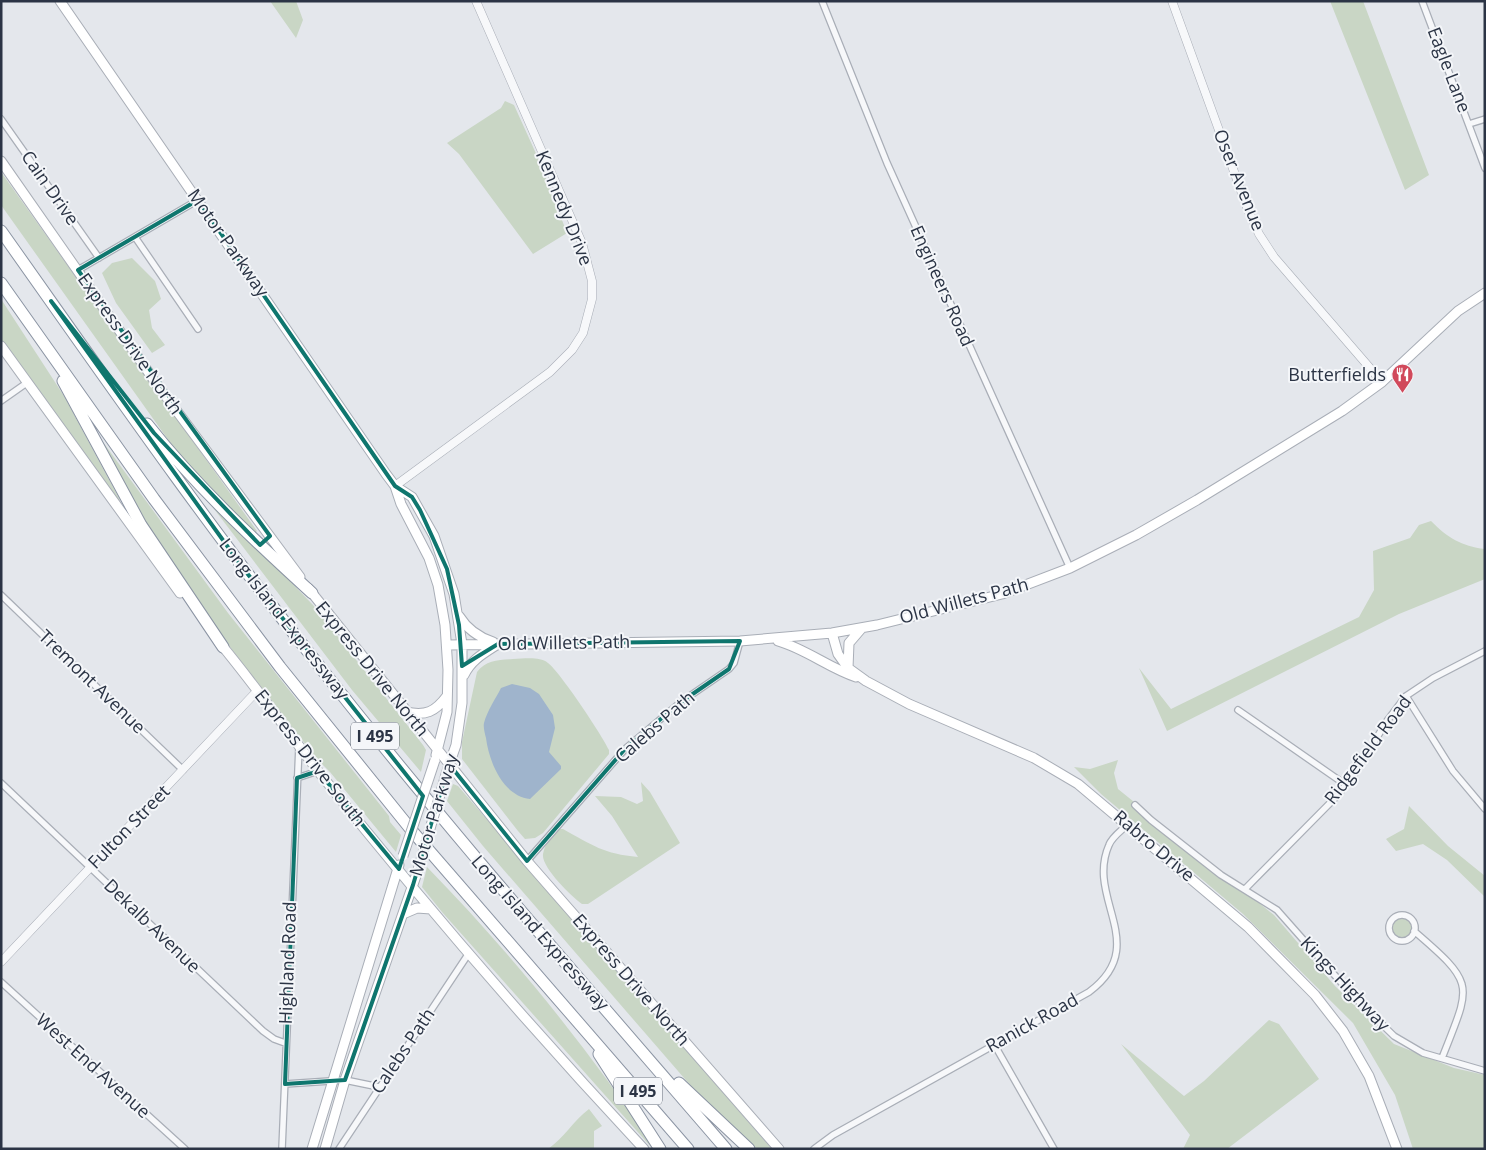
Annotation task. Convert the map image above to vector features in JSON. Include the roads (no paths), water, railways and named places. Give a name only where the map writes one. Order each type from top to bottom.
[{"type":"highway","name":"Long Island Expressway","points":[[1,231],[179,481],[304,648],[437,813],[726,1149]]},
{"type":"highway","name":"Long Island Expressway","points":[[1,284],[154,499],[280,667],[413,832],[688,1149]]},
{"type":"highway","points":[[1,284],[56,369],[146,534],[223,647]]},
{"type":"highway","points":[[51,301],[154,433],[264,549],[312,593]]},
{"type":"highway","points":[[583,983],[687,1092],[748,1149]]},
{"type":"highway","points":[[588,1032],[603,1061],[660,1149]]},
{"type":"main road","name":"Motor Parkway","points":[[60,1],[395,486],[401,504],[429,558],[438,585],[447,645],[447,712],[436,755],[404,856],[398,867],[312,1149]]},
{"type":"main road","name":"Express Drive North","points":[[1,161],[156,383],[312,593],[406,712],[436,755],[779,1149]]},
{"type":"main road","name":"Old Willets Path","points":[[447,645],[773,639],[832,633],[863,627],[1002,594],[1070,568],[1136,536],[1342,412],[1382,382],[1458,311],[1485,293]]},
{"type":"main road","name":"Express Drive South","points":[[1,346],[126,520],[318,771],[431,909],[644,1149]]},
{"type":"main road","name":"Motor Parkway","points":[[326,1149],[345,1080],[413,885],[459,728],[462,644],[447,569],[434,536],[412,497],[395,486]]},
{"type":"main road","points":[[457,612],[468,628],[480,637],[498,644]]},
{"type":"main road","points":[[848,668],[849,643],[863,627]]},
{"type":"main road","name":"Rabro Drive","points":[[832,633],[838,654],[848,668],[866,681],[917,708],[1054,769],[1078,784],[1248,927],[1322,1003],[1343,1031],[1364,1067],[1397,1149]]},
{"type":"main road","points":[[773,639],[798,647],[843,673],[866,681]]},
{"type":"main road","points":[[462,678],[467,667],[477,657],[498,644]]},
{"type":"main road","points":[[406,712],[426,714],[438,708],[448,696]]},
{"type":"main road","points":[[403,914],[417,908],[431,909]]},
{"type":"street","name":"Kennedy Drive","points":[[395,486],[562,362],[582,333],[592,299],[592,281],[582,243],[476,1]]},
{"type":"street","name":"Engineers Road","points":[[822,1],[888,167],[1070,568]]},
{"type":"street","name":"Oser Avenue","points":[[1172,1],[1237,182],[1259,234],[1280,264],[1382,382]]},
{"type":"street","name":"Eagle Lane","points":[[1422,1],[1485,168]]},
{"type":"street","name":"Cain Drive","points":[[1,119],[99,258]]},
{"type":"street","points":[[1469,124],[1485,119]]},
{"type":"street","points":[[78,270],[198,200]]},
{"type":"street","points":[[135,236],[198,330]]},
{"type":"street","points":[[1,401],[28,382]]},
{"type":"street","name":"Tremont Avenue","points":[[1,595],[183,770]]},
{"type":"street","name":"Calebs Path","points":[[527,861],[626,747],[681,702],[729,669],[734,663],[740,641]]},
{"type":"street","name":"Ridgefield Road","points":[[1245,889],[1346,786],[1387,721],[1406,696],[1433,678],[1485,651]]},
{"type":"street","name":"Fulton Street","points":[[1,962],[257,691]]},
{"type":"street","points":[[1406,696],[1453,772],[1485,809]]},
{"type":"street","points":[[1238,710],[1346,786]]},
{"type":"street","name":"Highland Road","points":[[282,1149],[294,821],[299,746]]},
{"type":"street","points":[[297,778],[318,771]]},
{"type":"street","name":"Dekalb Avenue","points":[[1,783],[263,1031],[285,1043]]},
{"type":"street","name":"Kings Highway","points":[[1135,805],[1151,820],[1221,875],[1277,910],[1384,1028],[1423,1053],[1485,1071]]},
{"type":"street","name":"Ranick Road","points":[[814,1149],[833,1135],[1088,992],[1103,981],[1111,970],[1116,957],[1117,944],[1104,877],[1105,859],[1109,844],[1127,825]]},
{"type":"street","points":[[1414,931],[1410,938],[1402,941],[1391,936],[1389,928],[1395,917],[1404,916],[1414,923],[1414,931],[1455,968],[1463,983],[1462,1007],[1442,1058]]},
{"type":"street","name":"Calebs Path","points":[[339,1149],[469,953]]},
{"type":"street","name":"West End Avenue","points":[[1,982],[185,1149]]},
{"type":"street","points":[[994,1044],[1054,1149]]},
{"type":"street","points":[[285,1084],[345,1080],[379,1086]]},
{"type":"water","points":[[512,684],[530,688],[539,694],[553,715],[555,728],[549,752],[561,766],[561,769],[530,799],[520,797],[512,792],[499,776],[490,757],[484,730],[485,718],[501,688]]},
{"type":"place","name":"Butterfields","points":[[1402,394]]}]
